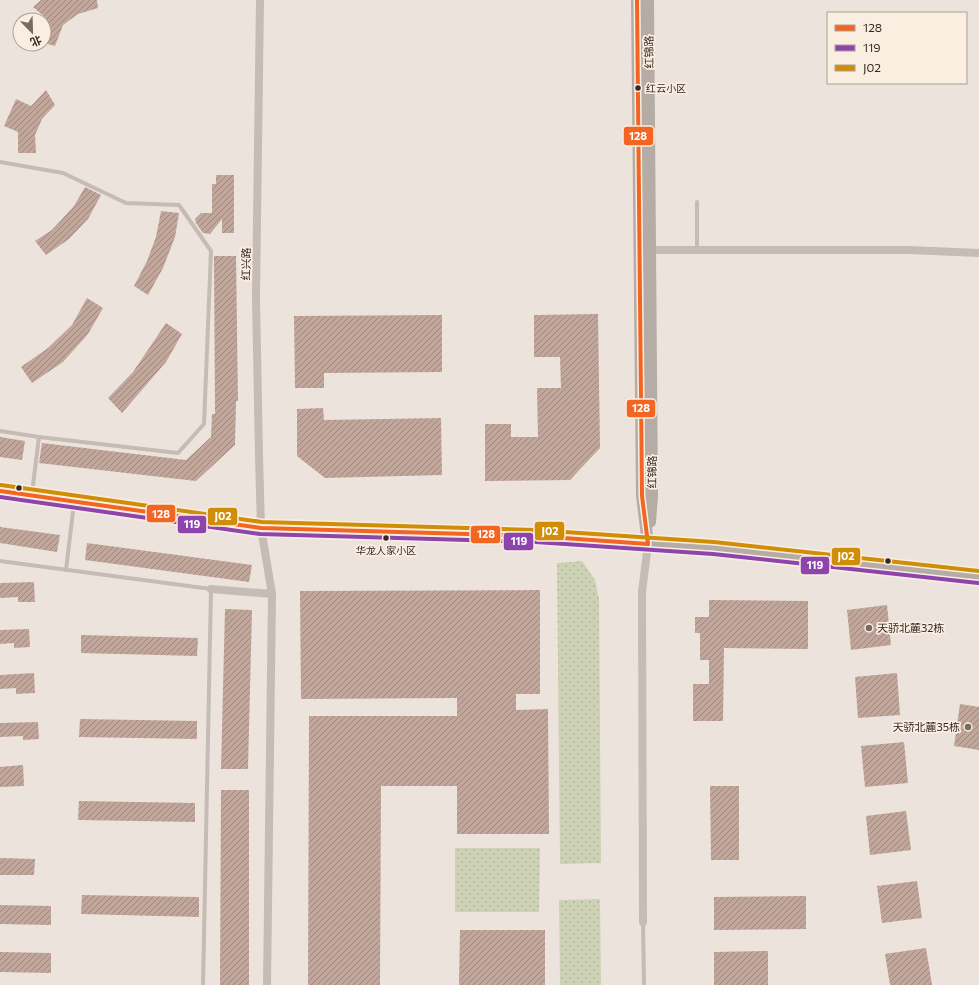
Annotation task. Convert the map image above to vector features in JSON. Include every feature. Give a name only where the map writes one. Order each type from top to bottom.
[{"type":"street","name":"红兴路","points":[[260,0],[256,296],[261,528],[272,594],[267,985]]},
{"type":"street","name":"红锦路","points":[[637,0],[642,496],[648,544]]},
{"type":"street","name":"红锦路","points":[[648,0],[652,496],[648,544]]},
{"type":"street","points":[[651,250],[909,250],[979,253]]},
{"type":"street","points":[[0,491],[261,528],[535,536],[744,551],[979,578]]},
{"type":"street","points":[[644,922],[642,592],[648,544]]},
{"type":"street","points":[[211,589],[272,594]]},
{"type":"lane","points":[[0,162],[63,173],[126,203],[179,205],[211,251],[204,424],[178,453],[0,431]]},
{"type":"lane","points":[[697,202],[697,250]]},
{"type":"lane","points":[[31,496],[39,437]]},
{"type":"lane","points":[[66,570],[74,502]]},
{"type":"lane","points":[[0,561],[211,589],[203,985]]},
{"type":"lane","points":[[644,922],[644,985]]},
{"type":"green space","points":[[582,561],[595,580],[599,599],[601,863],[560,864],[557,563]]},
{"type":"green space","points":[[455,848],[540,848],[539,912],[455,912]]},
{"type":"green space","points":[[600,899],[601,985],[560,985],[559,900]]},
{"type":"building","points":[[41,0],[97,0],[98,8],[78,14],[63,25],[55,46],[52,45],[52,12],[39,12],[33,7]]},
{"type":"building","points":[[46,90],[55,105],[42,119],[35,135],[36,153],[18,153],[18,132],[4,126],[16,99],[31,106]]},
{"type":"building","points":[[216,175],[234,175],[234,233],[222,233],[222,219],[210,234],[203,233],[196,223],[195,219],[201,213],[212,213],[212,184],[216,184]]},
{"type":"building","points":[[85,187],[101,195],[88,219],[69,239],[46,255],[35,241],[52,230],[74,206]]},
{"type":"building","points":[[161,211],[179,213],[175,237],[163,268],[148,295],[134,286],[147,261],[156,237]]},
{"type":"building","points":[[214,256],[236,256],[238,401],[236,401],[235,445],[196,481],[39,463],[42,443],[186,460],[211,437],[212,414],[215,414]]},
{"type":"building","points":[[87,298],[103,308],[88,334],[63,362],[32,383],[21,367],[48,348],[72,325]]},
{"type":"building","points":[[598,314],[600,448],[570,480],[485,481],[485,424],[511,424],[511,437],[538,437],[537,388],[561,388],[560,357],[534,357],[534,315]]},
{"type":"building","points":[[442,315],[442,372],[324,373],[324,388],[295,388],[294,316]]},
{"type":"building","points":[[166,323],[182,334],[166,362],[122,413],[108,398],[133,372]]},
{"type":"building","points":[[323,408],[324,420],[441,418],[442,475],[325,478],[297,456],[297,409]]},
{"type":"building","points":[[0,437],[25,441],[22,460],[0,457]]},
{"type":"building","points":[[0,527],[60,535],[57,552],[0,543]]},
{"type":"building","points":[[87,543],[252,565],[249,582],[85,560]]},
{"type":"building","points":[[34,582],[35,602],[18,602],[18,597],[0,598],[0,583]]},
{"type":"building","points":[[540,590],[540,694],[516,694],[516,710],[548,709],[549,834],[457,834],[457,786],[381,786],[380,985],[308,985],[309,716],[457,716],[457,698],[301,699],[300,591]]},
{"type":"building","points":[[709,600],[808,601],[808,649],[724,648],[723,721],[693,721],[693,684],[709,684],[709,660],[700,660],[700,633],[695,633],[695,617],[709,617]]},
{"type":"building","name":"天骄北麓32栋","points":[[887,605],[891,645],[851,650],[847,610]]},
{"type":"building","points":[[225,609],[252,610],[248,769],[221,769]]},
{"type":"building","points":[[29,629],[30,647],[14,648],[14,643],[0,644],[0,630]]},
{"type":"building","points":[[81,635],[198,638],[197,656],[81,653]]},
{"type":"building","points":[[34,673],[35,693],[16,694],[16,688],[0,689],[0,675]]},
{"type":"building","points":[[897,673],[900,715],[858,718],[855,677]]},
{"type":"building","name":"天骄北麓35栋","points":[[960,704],[979,707],[979,750],[954,746]]},
{"type":"building","points":[[80,719],[197,721],[197,739],[79,737]]},
{"type":"building","points":[[38,722],[39,739],[23,740],[23,736],[0,737],[0,723]]},
{"type":"building","points":[[904,742],[908,783],[865,787],[861,746]]},
{"type":"building","points":[[23,765],[24,786],[0,787],[0,767]]},
{"type":"building","points":[[710,786],[739,786],[739,860],[711,860]]},
{"type":"building","points":[[221,790],[249,790],[249,985],[220,985]]},
{"type":"building","points":[[79,801],[195,803],[195,822],[78,820]]},
{"type":"building","points":[[906,811],[911,850],[870,855],[866,816]]},
{"type":"building","points":[[0,858],[35,859],[34,875],[0,875]]},
{"type":"building","points":[[917,881],[922,918],[882,923],[877,886]]},
{"type":"building","points":[[82,895],[199,897],[199,917],[81,914]]},
{"type":"building","points":[[806,896],[806,929],[714,930],[714,897]]},
{"type":"building","points":[[0,905],[51,906],[51,925],[0,924]]},
{"type":"building","points":[[460,930],[545,930],[545,985],[459,985]]},
{"type":"building","points":[[926,948],[932,985],[890,985],[885,954]]},
{"type":"building","points":[[768,951],[768,985],[714,985],[714,952]]},
{"type":"building","points":[[0,952],[51,953],[51,973],[0,972]]},
{"type":"transit line","name":"128","points":[[637,0],[642,496],[648,544]]},
{"type":"transit line","name":"J02","points":[[1,485],[262,522],[535,530],[714,542],[979,571]]},
{"type":"transit line","name":"128","points":[[0,491],[261,528],[535,536],[648,544]]},
{"type":"transit line","name":"119","points":[[0,497],[260,534],[535,542],[713,554],[978,583]]},
{"type":"place","name":"红云小区","points":[[638,88]]},
{"type":"place","name":"华龙人家小区","points":[[386,538]]},
{"type":"place","name":"天骄北麓32栋","points":[[869,628]]},
{"type":"place","name":"天骄北麓35栋","points":[[968,727]]}]
